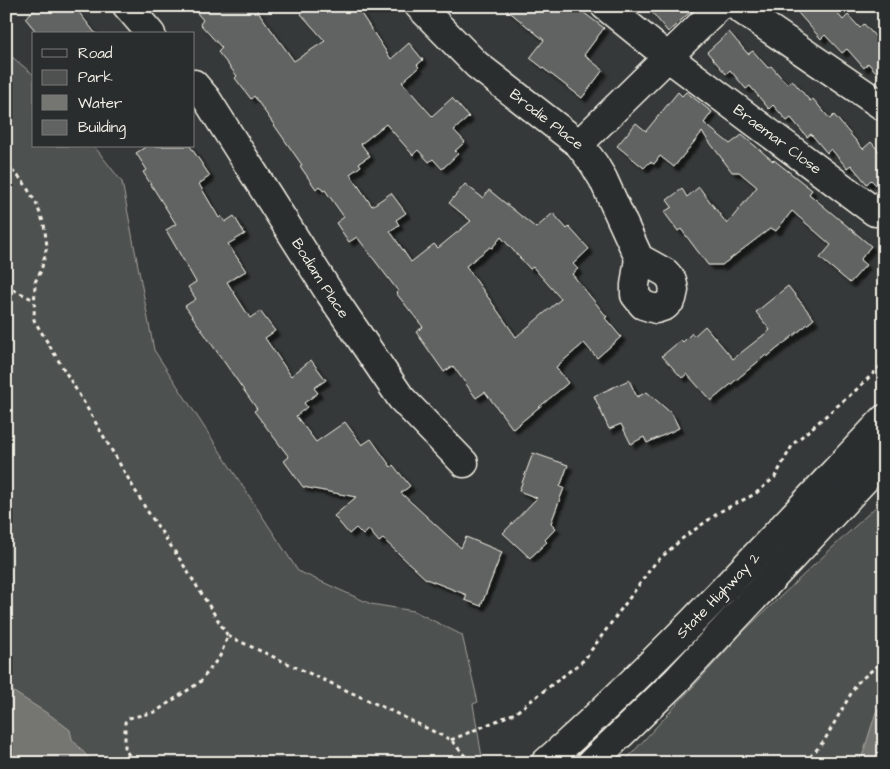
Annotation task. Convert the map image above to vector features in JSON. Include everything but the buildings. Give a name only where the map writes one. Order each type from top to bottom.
[{"type":"main road","points":[[127,6],[149,32]]},
{"type":"main road","name":"Brodie Place","points":[[419,6],[477,65],[579,144],[603,179],[639,258]]},
{"type":"main road","name":"Braemar Close","points":[[605,6],[669,58],[875,212],[884,204]]},
{"type":"main road","points":[[579,144],[720,6]]},
{"type":"main road","points":[[736,6],[884,107]]},
{"type":"main road","name":"Bodiam Place","points":[[195,85],[206,98],[327,289],[401,398],[464,463]]},
{"type":"main road","name":"State Highway 2","points":[[545,763],[594,720],[663,652],[884,419]]},
{"type":"main road","name":"State Highway 2","points":[[591,763],[676,681],[884,459]]},
{"type":"path","points":[[6,165],[22,181],[32,195],[44,224],[47,246],[41,271],[35,282],[34,320],[146,509],[228,636],[451,740],[471,763]]},
{"type":"path","points":[[6,286],[34,300]]},
{"type":"path","points":[[451,740],[515,713],[584,660],[655,563],[684,538],[721,511],[755,494],[774,477],[793,444],[856,390],[884,363]]},
{"type":"path","points":[[134,763],[125,749],[125,722],[129,718],[156,712],[200,682],[220,656],[228,636]]},
{"type":"path","points":[[805,763],[824,741],[858,683],[884,660]]},
{"type":"green space","points":[[6,52],[32,73],[32,148],[96,148],[122,182],[154,350],[298,571],[371,604],[414,611],[462,635],[478,702],[473,704],[483,763],[6,763]]},
{"type":"green space","points":[[884,499],[884,763],[623,763],[744,631]]},
{"type":"water","points":[[6,687],[70,730],[72,739],[93,763],[24,763],[6,747]]},
{"type":"water","points":[[884,706],[884,763],[860,763],[876,712]]}]
